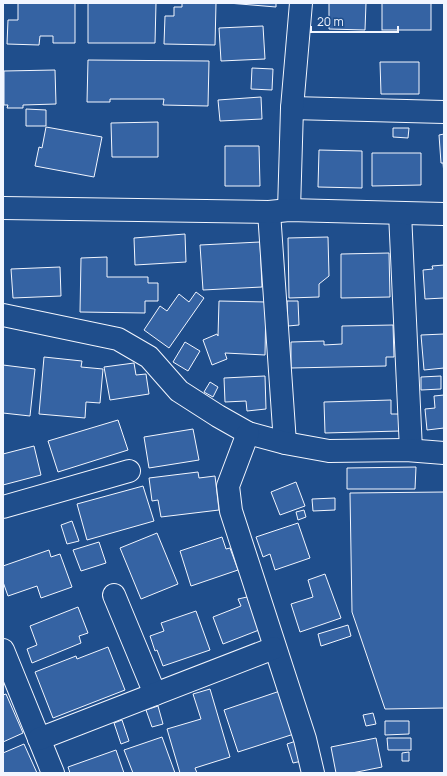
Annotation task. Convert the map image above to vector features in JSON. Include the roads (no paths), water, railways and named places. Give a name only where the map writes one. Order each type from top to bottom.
[{"type":"street","points":[[286,443],[279,211],[292,108],[302,3]]},
{"type":"street","points":[[292,108],[444,112]]},
{"type":"street","points":[[3,208],[444,214]]},
{"type":"street","points":[[400,213],[412,450]]},
{"type":"street","points":[[3,315],[118,339],[149,357],[179,391],[248,433],[286,443],[329,451],[412,450],[444,453]]},
{"type":"street","points":[[248,433],[228,486],[231,511],[274,648],[305,739],[313,773]]},
{"type":"street","points":[[3,507],[129,471]]},
{"type":"street","points":[[114,595],[155,694]]},
{"type":"street","points":[[39,739],[274,648]]},
{"type":"street","points":[[3,650],[53,773]]}]
